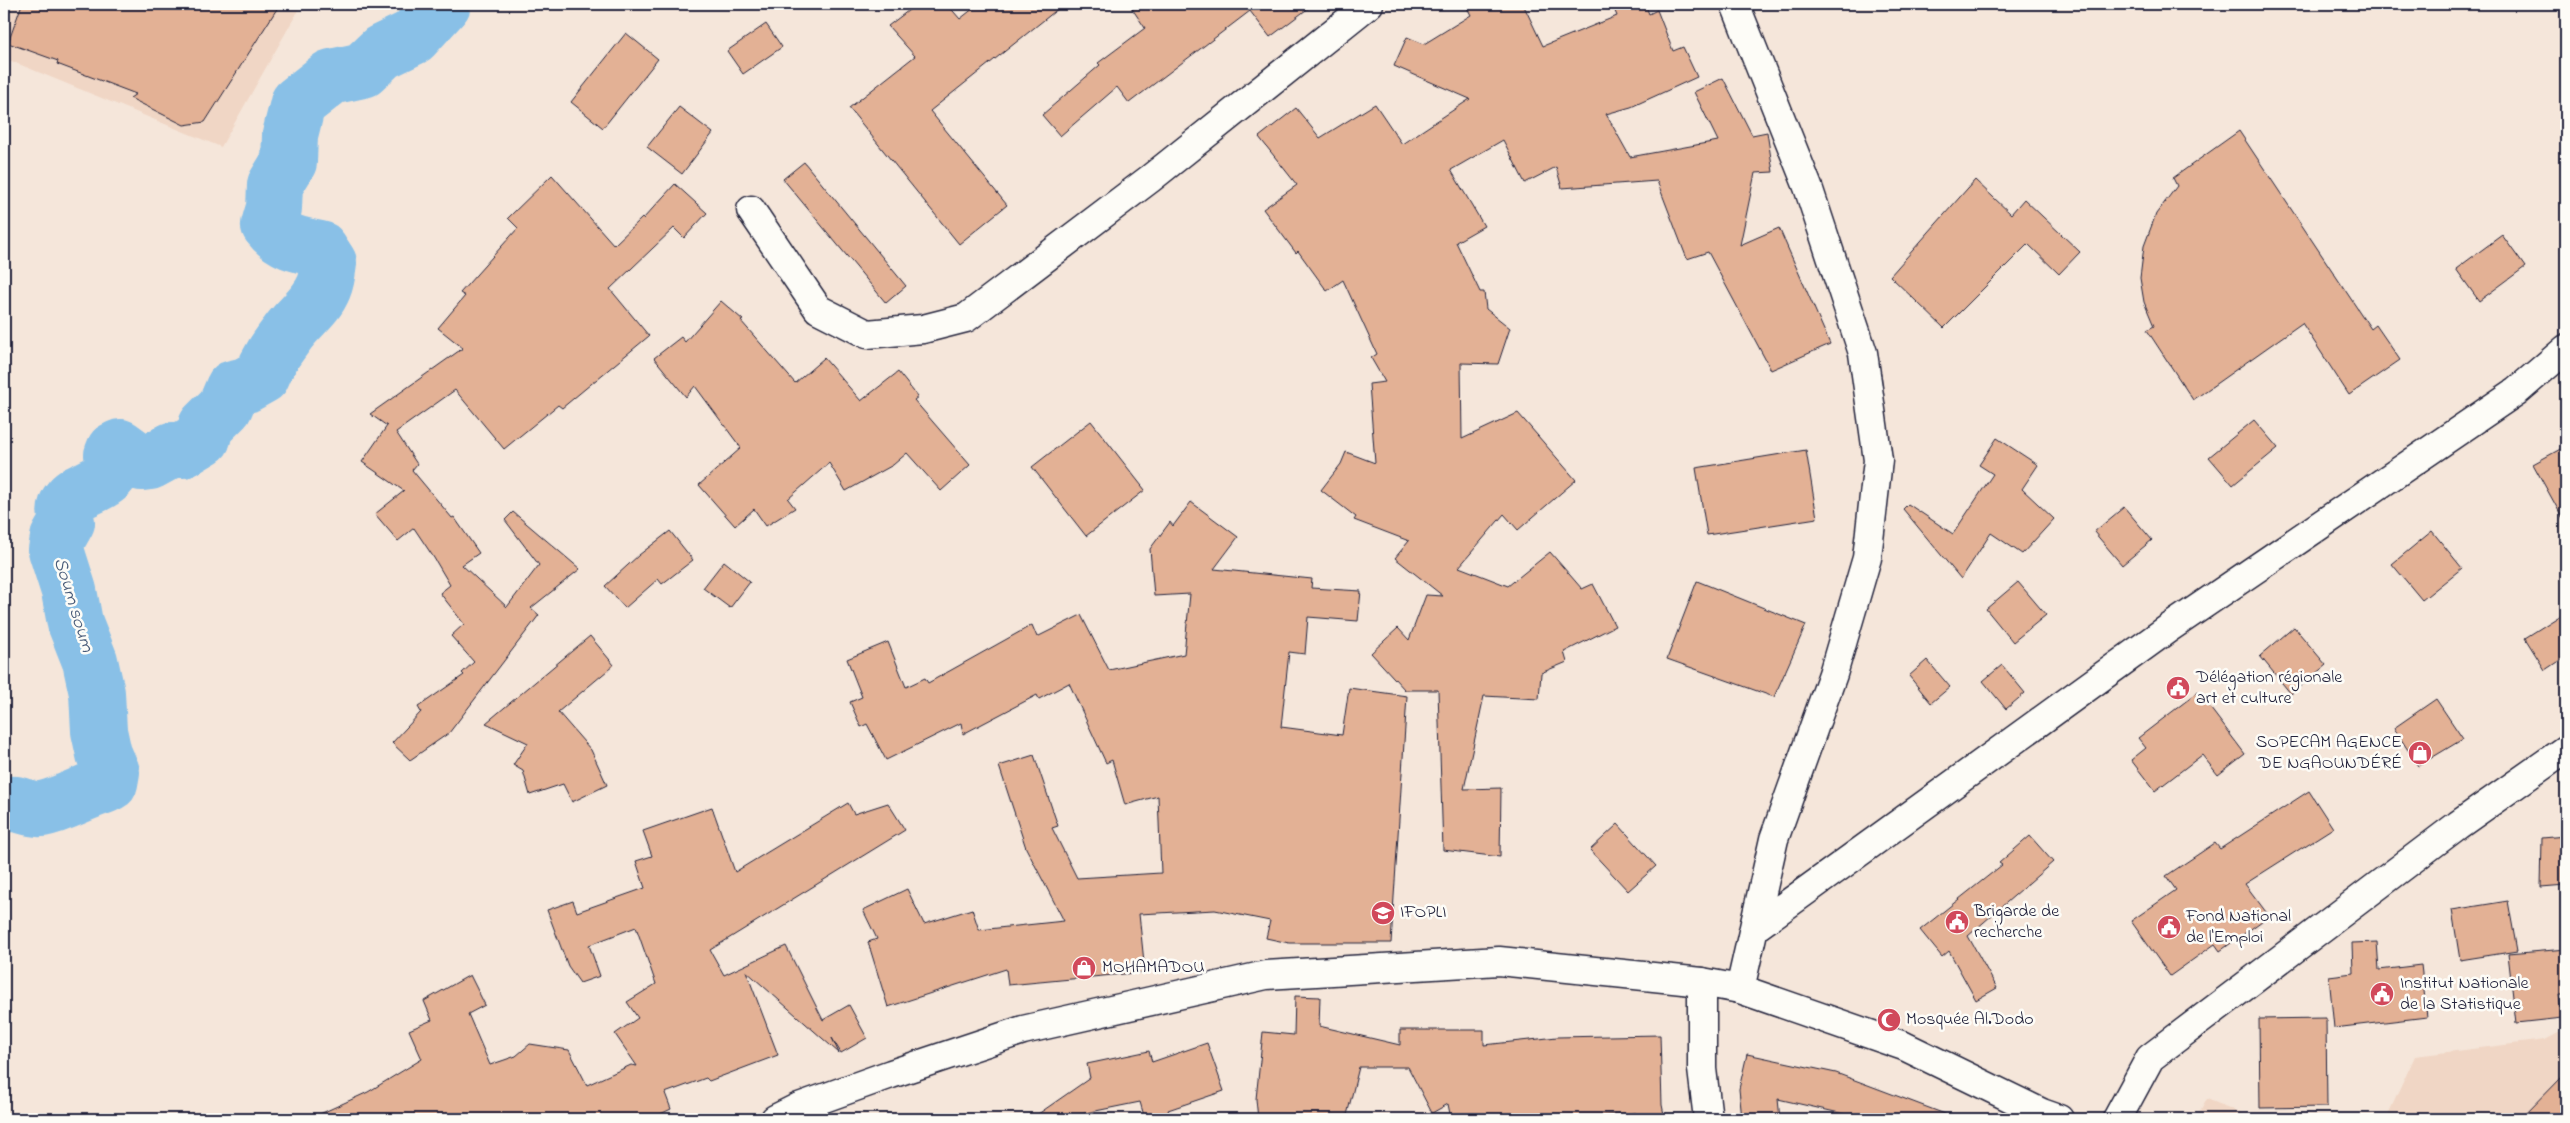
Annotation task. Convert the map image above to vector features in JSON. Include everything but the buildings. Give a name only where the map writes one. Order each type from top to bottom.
[{"type":"street","points":[[751,210],[818,309],[867,334],[923,330],[966,318],[1151,178],[1369,4]]},
{"type":"street","points":[[1735,4],[1808,187],[1863,353],[1878,460],[1867,558],[1833,674],[1774,839],[1756,927],[1740,989]]},
{"type":"street","points":[[1756,927],[2169,628],[2517,391],[2566,349]]},
{"type":"street","points":[[2117,1119],[2150,1058],[2458,825],[2566,748]]},
{"type":"street","points":[[775,1119],[801,1113],[891,1074],[1023,1030],[1266,975],[1499,961],[1702,982],[1740,989],[1904,1046],[2042,1113],[2059,1119]]},
{"type":"street","points":[[1702,982],[1702,1069],[1708,1119]]},
{"type":"shaded area","points":[[5,4],[302,4],[221,147],[4,58]]},
{"type":"shaded area","points":[[2566,1029],[2566,1119],[2386,1119],[2415,1056],[2545,1040]]},
{"type":"shaded area","points":[[2207,1099],[2256,1119],[2196,1119]]},
{"type":"waterway","name":"Soum soum","points":[[4,805],[13,804],[32,809],[42,809],[58,805],[110,783],[112,772],[104,754],[99,731],[97,693],[90,661],[75,623],[69,591],[56,550],[58,538],[67,522],[65,512],[67,504],[76,494],[109,475],[116,467],[112,455],[114,450],[120,447],[142,463],[150,462],[172,450],[183,450],[203,438],[206,426],[225,407],[233,388],[246,385],[262,376],[270,358],[292,327],[321,294],[329,263],[320,249],[285,239],[269,225],[274,208],[275,185],[289,162],[290,135],[298,103],[331,77],[363,70],[382,52],[413,37],[443,4]]},
{"type":"place","name":"Délégation régionale art et culture","points":[[2178,688]]},
{"type":"place","name":"SOPECAM AGENCE DE NGAOUNDÉRÉ","points":[[2420,753]]},
{"type":"place","name":"IFOPLI","points":[[1383,913]]},
{"type":"place","name":"Brigarde de recherche","points":[[1957,922]]},
{"type":"place","name":"Fond National de l'Emploi","points":[[2169,927]]},
{"type":"place","name":"MOHAMADOU","points":[[1084,968]]},
{"type":"place","name":"Institut Nationale de la Statistique","points":[[2382,994]]},
{"type":"place","name":"Mosquée Al.Dodo","points":[[1889,1020]]}]
